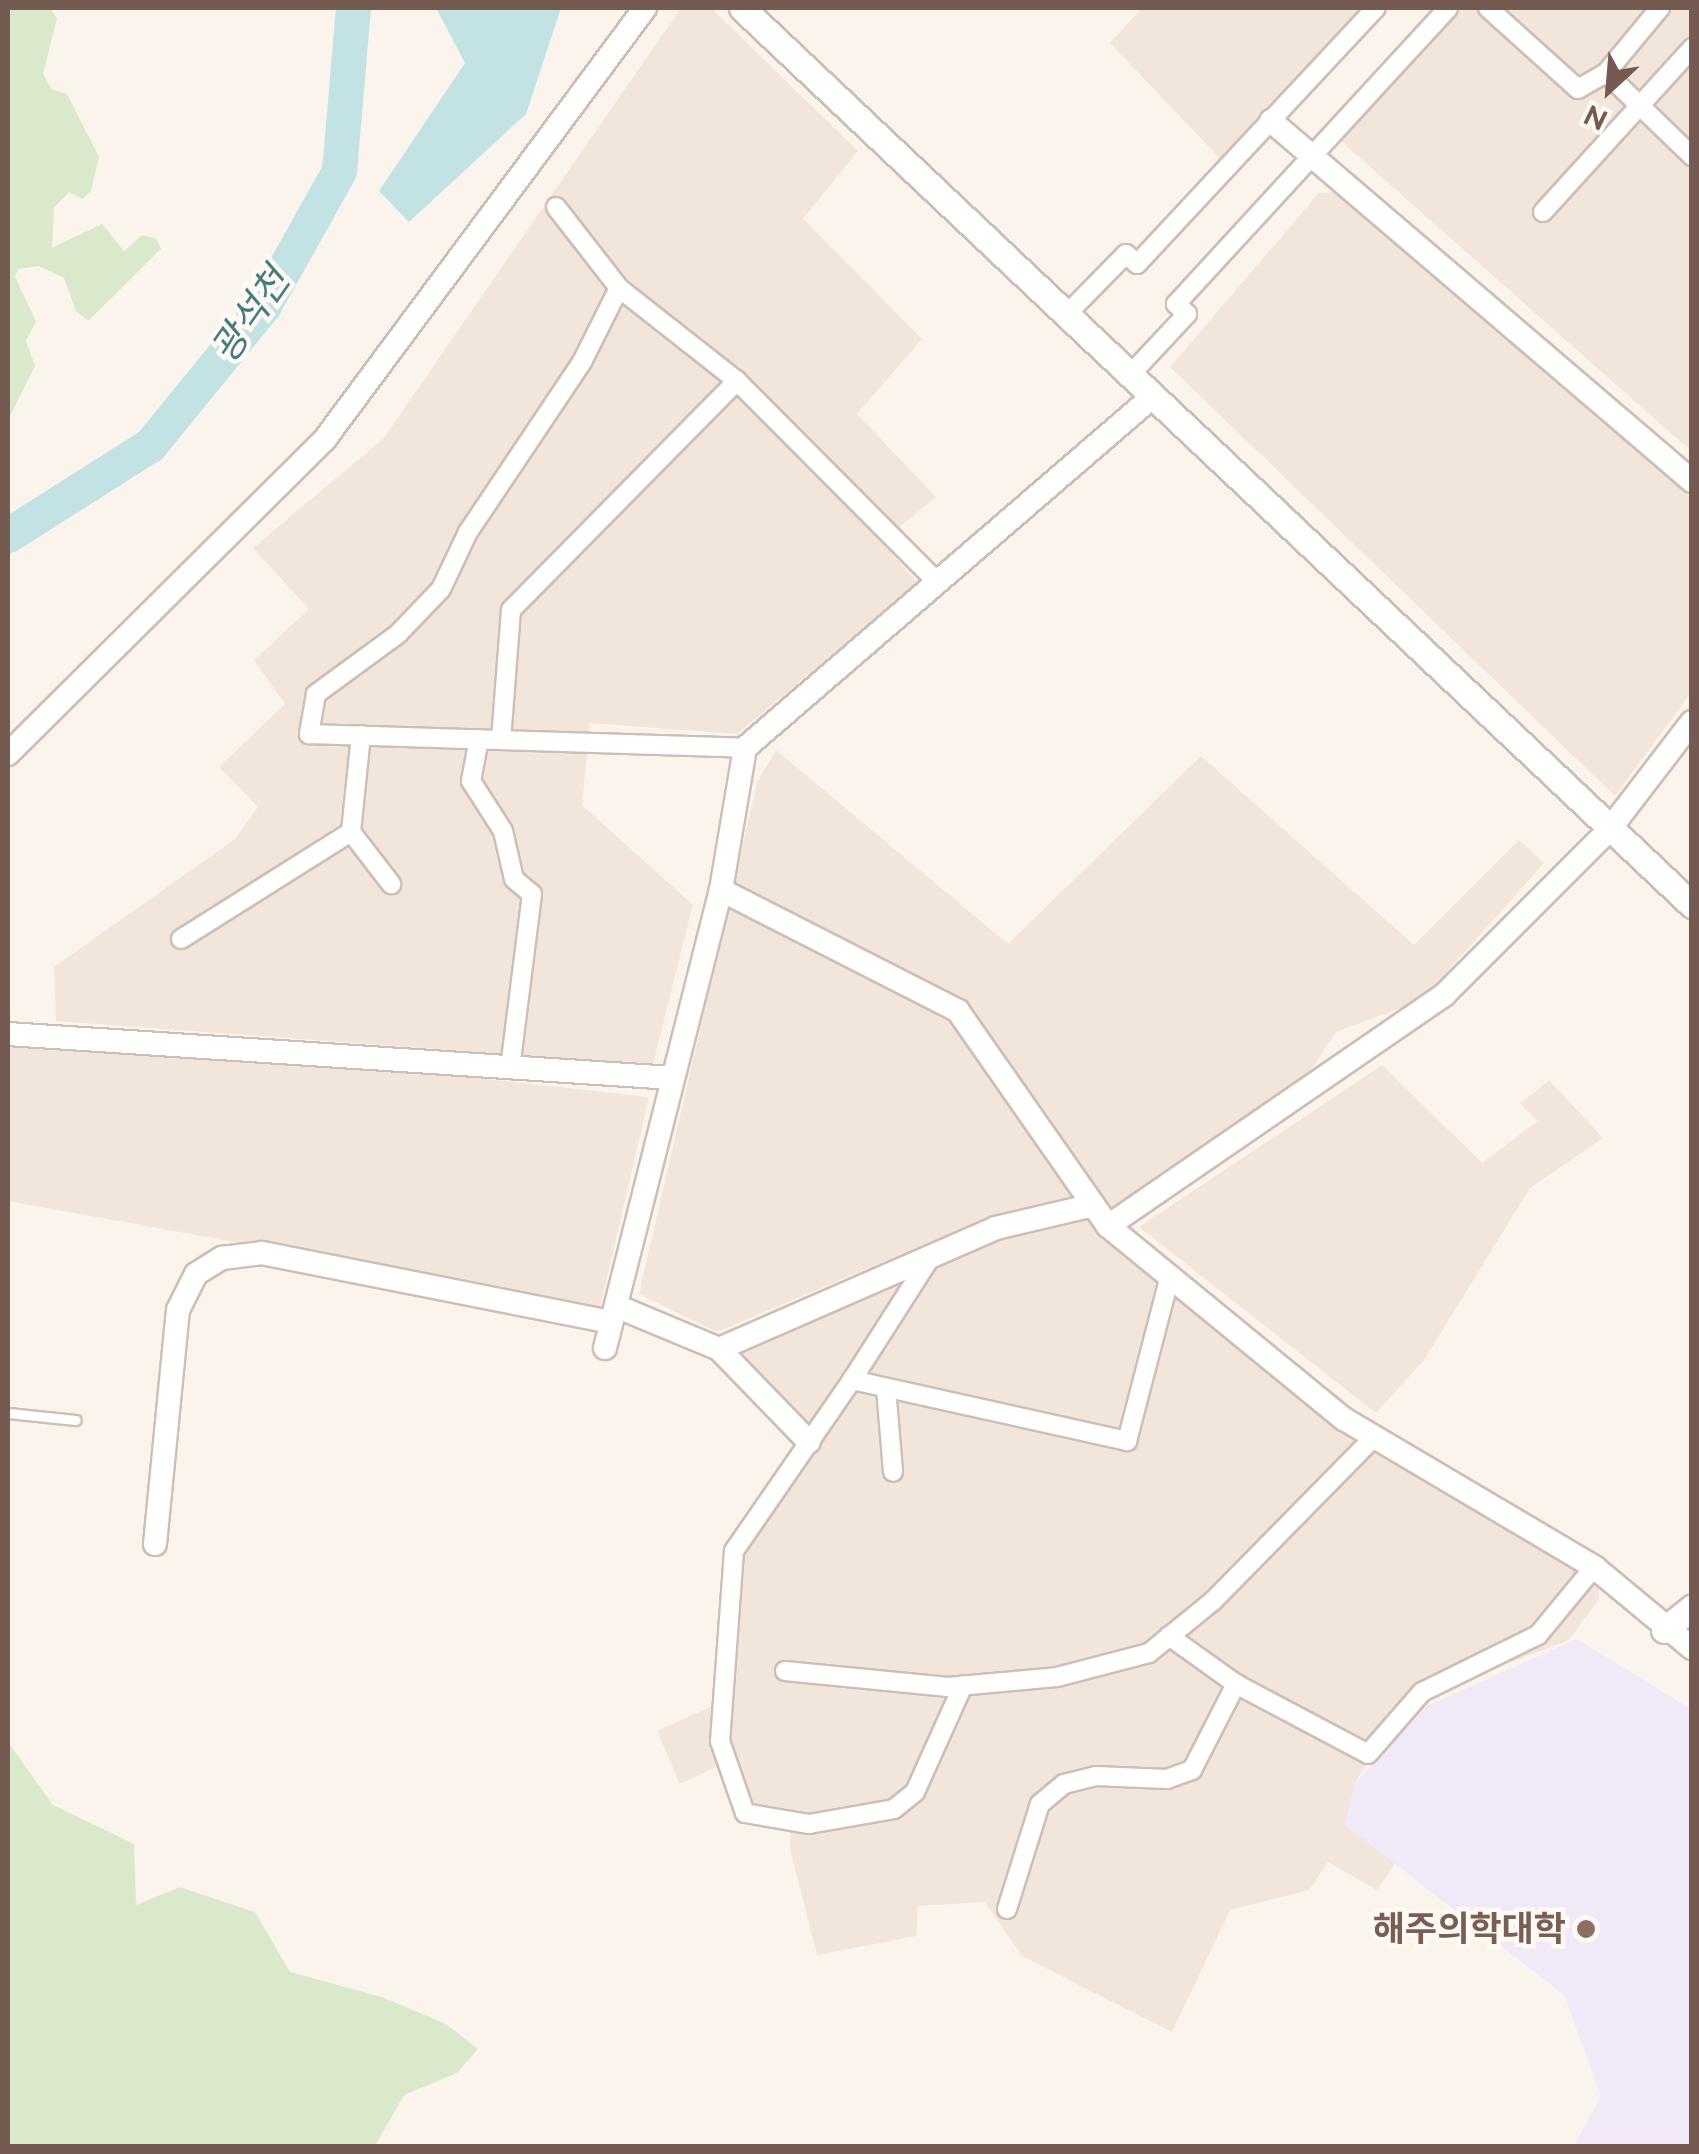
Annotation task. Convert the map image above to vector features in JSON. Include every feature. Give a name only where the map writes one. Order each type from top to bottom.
[{"type":"main road","points":[[742,8],[1064,318],[1692,905]]},
{"type":"main road","points":[[1664,1630],[1692,1607]]},
{"type":"street","points":[[8,754],[325,439],[645,8]]},
{"type":"street","points":[[1064,318],[1126,254],[1137,264],[1376,8]]},
{"type":"street","points":[[1129,376],[1187,314],[1176,304],[1448,8]]},
{"type":"street","points":[[1488,8],[1578,90],[1606,73],[1660,8]]},
{"type":"street","points":[[1543,212],[1692,48]]},
{"type":"street","points":[[1606,73],[1692,156]]},
{"type":"street","points":[[1271,121],[1692,481]]},
{"type":"street","points":[[556,207],[619,288],[738,381],[937,582]]},
{"type":"street","points":[[619,288],[582,362],[468,532],[441,589],[398,634],[316,694],[309,734],[745,748]]},
{"type":"street","points":[[501,740],[511,610],[738,381]]},
{"type":"street","points":[[605,1348],[721,890],[745,748],[1151,398]]},
{"type":"street","points":[[1108,1226],[1412,1021],[1609,830],[1692,722]]},
{"type":"street","points":[[362,736],[351,832],[391,884]]},
{"type":"street","points":[[479,740],[471,782],[502,831],[514,879],[532,894],[510,1066]]},
{"type":"street","points":[[182,939],[351,832]]},
{"type":"street","points":[[721,890],[958,1011],[1108,1226],[1374,1437],[1594,1567],[1664,1630],[1692,1648]]},
{"type":"street","points":[[8,1034],[674,1078]]},
{"type":"street","points":[[719,1349],[996,1228],[1093,1205]]},
{"type":"street","points":[[155,1544],[178,1310],[196,1274],[222,1258],[262,1253],[614,1314],[719,1349],[809,1442]]},
{"type":"street","points":[[930,1258],[852,1380],[734,1551],[720,1741],[745,1813],[809,1824],[894,1809],[915,1792],[963,1686]]},
{"type":"street","points":[[852,1380],[1127,1440],[1170,1276]]},
{"type":"street","points":[[886,1388],[893,1472]]},
{"type":"street","points":[[786,1671],[963,1686],[1057,1677],[1149,1653],[1213,1601],[1374,1437]]},
{"type":"street","points":[[1169,1636],[1236,1684],[1368,1754],[1422,1692],[1538,1635],[1594,1567]]},
{"type":"street","points":[[1007,1910],[1040,1804],[1064,1784],[1096,1776],[1167,1779],[1192,1770],[1236,1684]]},
{"type":"lane","points":[[8,1414],[76,1420]]},
{"type":"shaded area","points":[[681,8],[711,8],[858,151],[803,219],[922,339],[857,414],[936,497],[881,542],[918,583],[737,734],[590,723],[582,805],[693,905],[653,1065],[56,1021],[54,967],[235,839],[258,807],[219,767],[285,704],[254,660],[309,609],[253,548],[383,439]]},
{"type":"shaded area","points":[[1142,8],[1388,8],[1235,174],[1110,43]]},
{"type":"shaded area","points":[[1455,8],[1691,8],[1691,451],[1334,135]]},
{"type":"shaded area","points":[[1343,191],[1691,498],[1691,693],[1615,796],[1170,367],[1319,193]]},
{"type":"shaded area","points":[[776,750],[1008,944],[1201,756],[1414,945],[1519,840],[1544,863],[1422,1000],[1336,1032],[1293,1097],[1109,1208],[1098,1196],[994,1215],[717,1332],[639,1294],[757,783]]},
{"type":"shaded area","points":[[8,1026],[649,1097],[600,1308],[8,1201]]},
{"type":"shaded area","points":[[1382,1065],[1482,1163],[1538,1121],[1520,1104],[1549,1080],[1603,1138],[1530,1188],[1424,1360],[1376,1413],[1139,1227]]},
{"type":"shaded area","points":[[1089,1215],[1337,1425],[1599,1580],[1599,1599],[1569,1640],[1404,1702],[1355,1783],[1345,1825],[1396,1862],[1377,1890],[1328,1862],[1309,1890],[1230,1910],[1172,2032],[1022,1956],[985,1902],[918,1906],[916,1936],[817,1955],[790,1849],[791,1809],[751,1806],[736,1757],[680,1784],[657,1731],[730,1698],[744,1558],[820,1439],[736,1348],[992,1238]]},
{"type":"shaded area","name":"해주의학대학","points":[[1577,1639],[1691,1709],[1691,2146],[1574,2146],[1601,2096],[1564,1995],[1345,1825],[1355,1783],[1427,1706]]},
{"type":"green space","points":[[8,8],[50,8],[57,18],[43,74],[51,89],[67,94],[99,157],[91,191],[82,199],[69,192],[54,208],[52,248],[102,224],[124,251],[142,235],[157,239],[161,249],[88,321],[76,311],[64,278],[39,266],[18,269],[15,277],[36,321],[26,341],[35,366],[8,420]]},
{"type":"green space","points":[[8,1742],[53,1805],[134,1844],[136,1905],[180,1887],[255,1912],[290,1972],[382,1997],[446,2024],[478,2049],[457,2073],[404,2095],[375,2146],[8,2146]]},
{"type":"water","points":[[436,8],[561,8],[526,114],[409,222],[379,191],[465,63]]},
{"type":"waterway","name":"광석천","points":[[8,535],[150,445],[264,305],[339,171],[353,8]]},
{"type":"place","name":"해주의학대학","points":[[1586,1929]]}]
